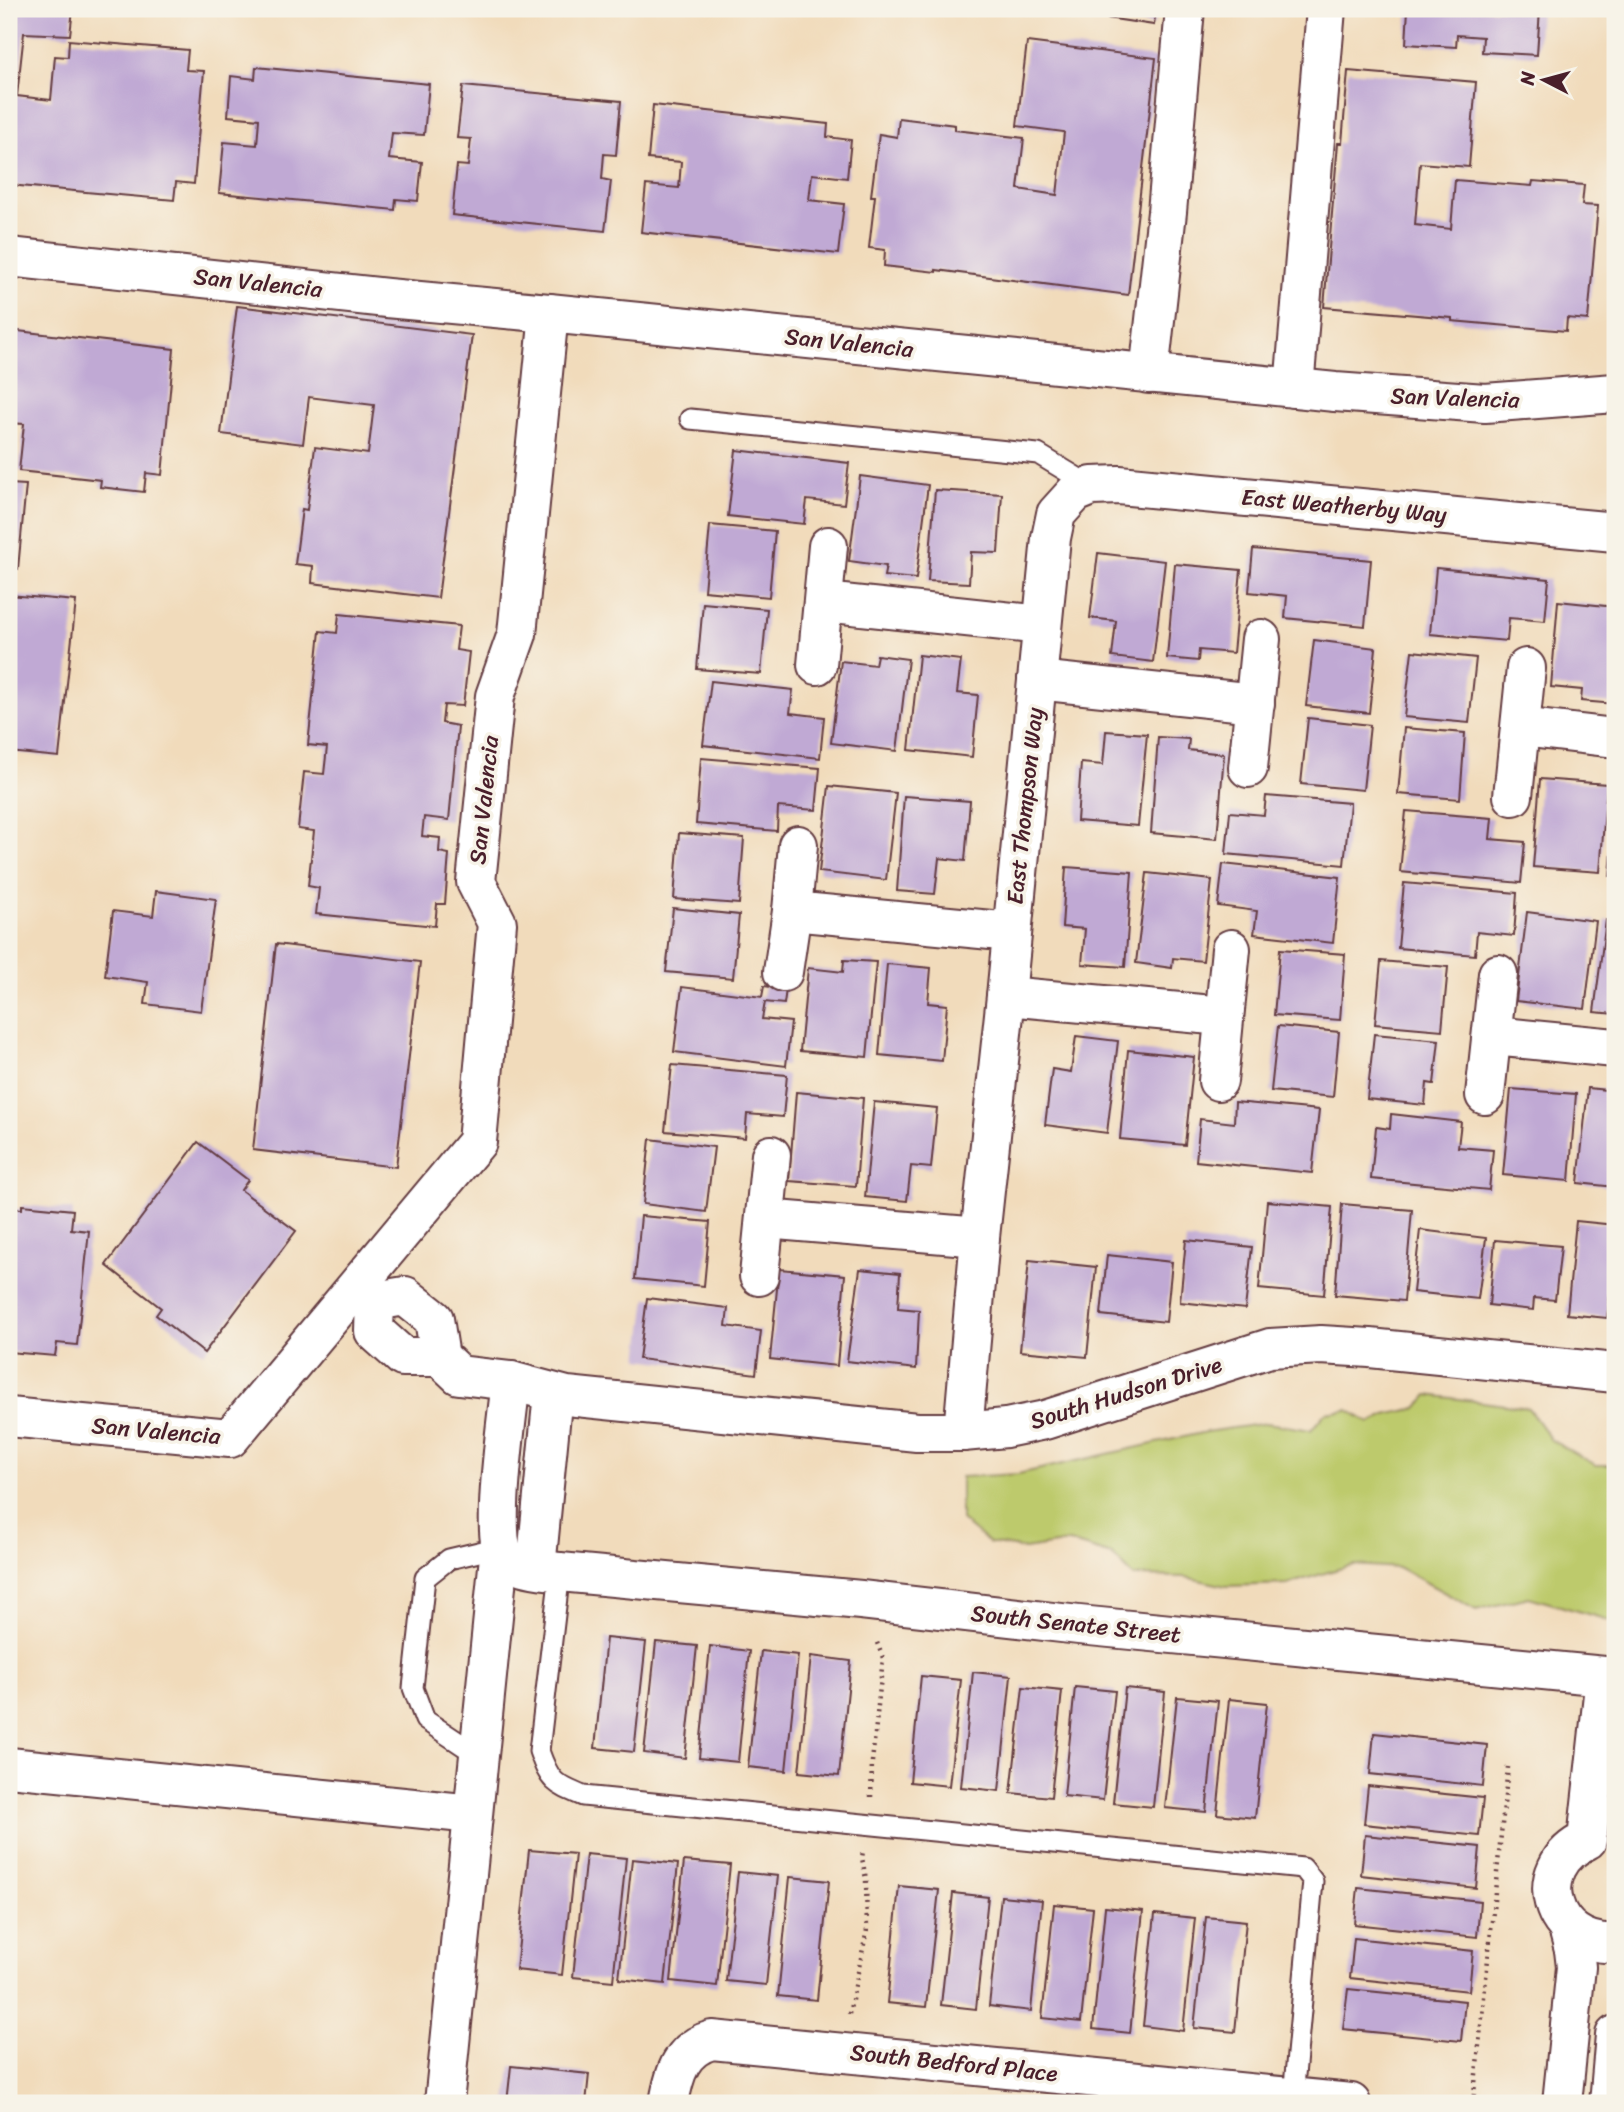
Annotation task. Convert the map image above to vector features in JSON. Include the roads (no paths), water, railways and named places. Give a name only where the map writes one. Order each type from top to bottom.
[{"type":"street","points":[[1149,374],[1185,9]]},
{"type":"street","points":[[1294,388],[1326,9]]},
{"type":"street","name":"San Valencia","points":[[9,257],[387,298],[1294,388],[1485,403],[1615,393]]},
{"type":"street","name":"San Valencia","points":[[9,1417],[230,1438],[366,1293],[477,1142],[497,922],[476,882],[495,696],[517,634],[549,313]]},
{"type":"street","name":"East Weatherby Way","points":[[1084,490],[1119,485],[1615,532]]},
{"type":"street","name":"East Thompson Way","points":[[963,1432],[980,1237],[1051,538],[1056,514],[1084,490]]},
{"type":"street","points":[[817,665],[828,546]]},
{"type":"street","points":[[824,602],[1042,625]]},
{"type":"street","points":[[1248,768],[1261,639]]},
{"type":"street","points":[[1513,796],[1526,668]]},
{"type":"street","name":"East Thompson Way","points":[[1037,680],[1255,703]]},
{"type":"street","points":[[1521,727],[1615,738]]},
{"type":"street","points":[[783,972],[798,845]]},
{"type":"street","name":"East Thompson Way","points":[[792,911],[1012,932]]},
{"type":"street","points":[[1218,1081],[1231,949]]},
{"type":"street","points":[[1485,1095],[1498,974]]},
{"type":"street","points":[[1006,996],[1223,1016]]},
{"type":"street","points":[[1493,1036],[1615,1048]]},
{"type":"street","points":[[759,1276],[771,1155]]},
{"type":"street","points":[[765,1219],[980,1237]]},
{"type":"street","points":[[366,1293],[374,1331],[403,1357],[440,1357],[458,1375],[511,1381],[500,1502],[500,1548],[444,2103]]},
{"type":"street","name":"South Hudson Drive","points":[[511,1381],[567,1396],[917,1432],[963,1432],[1045,1420],[1270,1348],[1321,1345],[1370,1348],[1615,1373]]},
{"type":"street","points":[[548,1570],[553,1393]]},
{"type":"street","name":"South Senate Street","points":[[500,1548],[506,1557],[514,1562],[548,1570],[1610,1677]]},
{"type":"street","points":[[1610,1677],[1587,1840],[1566,1854],[1557,1867],[1553,1882],[1553,1899],[1558,1915],[1568,1928],[1582,1938],[1598,1944],[1615,1943]]},
{"type":"street","points":[[9,1767],[473,1814]]},
{"type":"street","points":[[1562,2103],[1576,1967],[1568,1928]]},
{"type":"street","points":[[1609,2103],[1615,2035]]},
{"type":"street","name":"South Bedford Place","points":[[669,2103],[678,2066],[686,2054],[699,2043],[712,2039],[1038,2088],[1293,2097],[1351,2103]]},
{"type":"lane","points":[[690,419],[1038,454],[1084,490]]},
{"type":"lane","points":[[479,1756],[425,1720],[413,1688],[419,1621],[425,1578],[449,1559],[500,1548]]},
{"type":"lane","points":[[548,1570],[539,1751],[545,1768],[556,1784],[583,1796],[1303,1868],[1312,1881],[1293,2097]]}]
